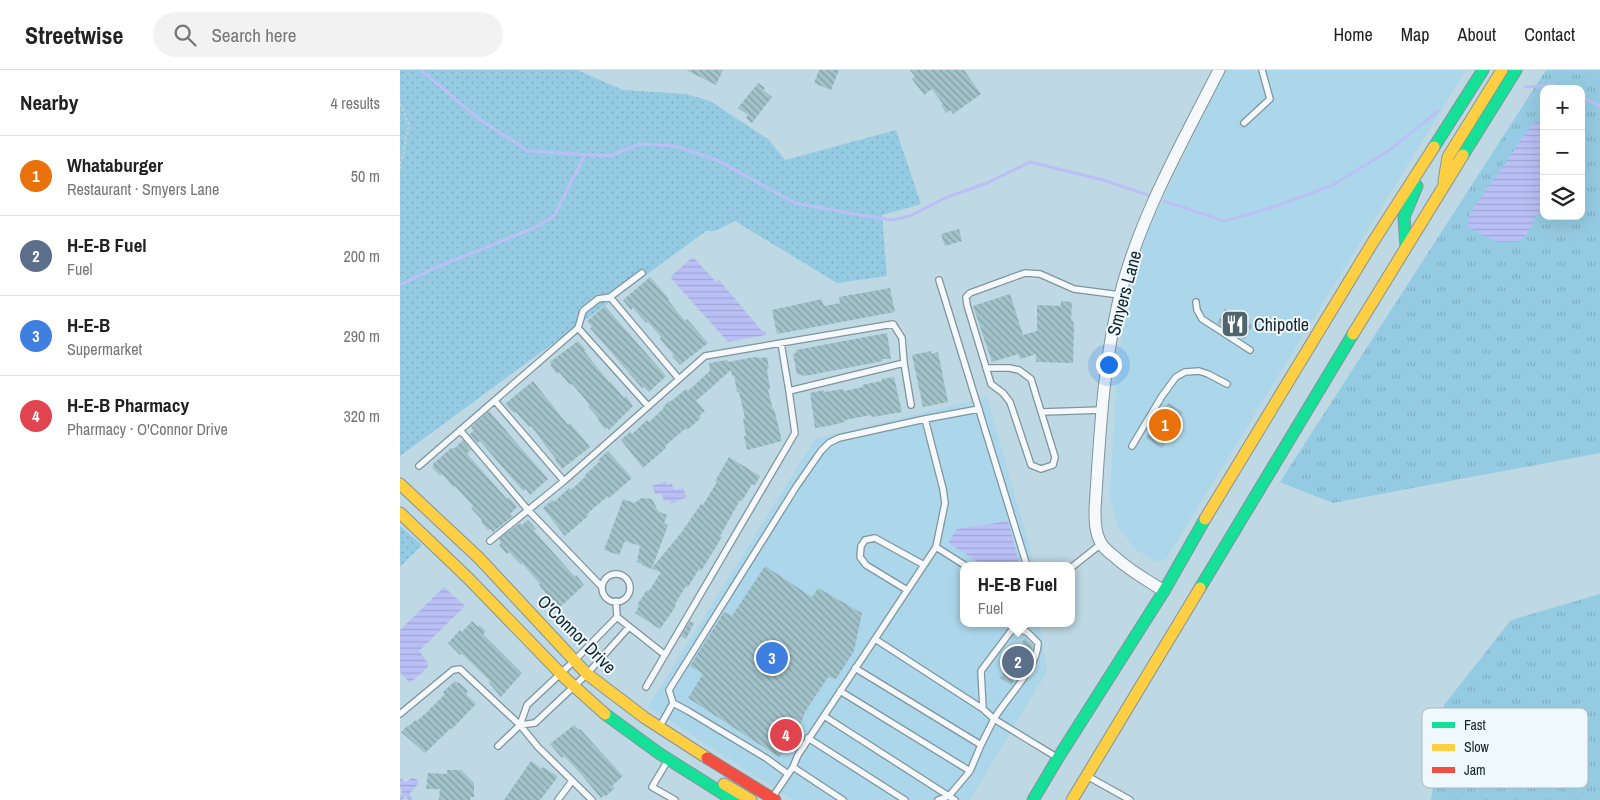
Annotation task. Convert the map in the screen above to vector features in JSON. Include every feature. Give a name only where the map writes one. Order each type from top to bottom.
[{"type":"main road","points":[[1033,800],[1164,591],[1230,475],[1373,242],[1483,70]]},
{"type":"main road","points":[[1406,246],[1404,217],[1417,186],[1489,70]]},
{"type":"main road","points":[[1443,188],[1448,157],[1502,70]]},
{"type":"main road","points":[[1072,800],[1406,246],[1516,70]]},
{"type":"main road","name":"O'Connor Drive","points":[[400,484],[479,558],[587,674],[659,728],[772,799]]},
{"type":"main road","points":[[400,513],[438,547],[592,704],[668,760],[733,800]]},
{"type":"main road","points":[[641,741],[677,756],[751,800]]},
{"type":"street","name":"Smyers Lane","points":[[1101,544],[1095,523],[1095,508],[1102,410],[1111,339],[1120,295],[1144,224],[1219,70]]},
{"type":"street","points":[[1101,544],[1123,566],[1164,591]]},
{"type":"lane","points":[[1244,123],[1270,99],[1262,70]]},
{"type":"lane","points":[[419,466],[578,328],[583,311],[598,300],[610,297],[642,272]]},
{"type":"lane","points":[[986,368],[1019,370],[1031,379],[1055,457],[1052,465],[1041,469],[1031,465],[1010,402],[1003,393],[991,384],[986,368],[966,297],[970,293],[1025,273],[1040,274],[1074,289],[1120,295]]},
{"type":"lane","points":[[939,280],[1026,562]]},
{"type":"lane","points":[[610,297],[679,379]]},
{"type":"lane","points":[[1196,302],[1197,310],[1202,319],[1250,350]]},
{"type":"lane","points":[[490,541],[564,481],[705,356],[893,324],[902,338],[911,405]]},
{"type":"lane","points":[[578,328],[648,406]]},
{"type":"lane","points":[[646,687],[795,433],[790,391],[781,343]]},
{"type":"lane","points":[[790,391],[904,363]]},
{"type":"lane","points":[[1132,446],[1176,377],[1185,372],[1199,371],[1227,384]]},
{"type":"lane","points":[[494,401],[564,481]]},
{"type":"lane","points":[[788,774],[766,758],[673,703],[669,690],[796,487],[821,451],[829,443],[840,438],[979,409]]},
{"type":"lane","points":[[1042,412],[1102,410]]},
{"type":"lane","points":[[772,799],[793,768],[798,754],[808,738],[936,547],[945,503],[925,419]]},
{"type":"lane","points":[[460,430],[528,510],[602,587],[604,595],[612,601],[621,601],[628,595],[630,586],[622,575],[613,574],[605,578],[602,587]]},
{"type":"lane","points":[[907,590],[866,565],[860,557],[861,546],[865,540],[875,538],[924,565]]},
{"type":"lane","points":[[1075,565],[1101,544]]},
{"type":"lane","points":[[936,547],[960,562]]},
{"type":"lane","points":[[616,601],[617,617],[665,655]]},
{"type":"lane","points":[[498,746],[520,725],[527,705],[617,617]]},
{"type":"lane","points":[[520,725],[535,723],[587,674],[629,627]]},
{"type":"lane","points":[[984,709],[981,671],[1014,627]]},
{"type":"lane","points":[[938,800],[949,796],[970,771],[994,719],[1016,690],[1038,652],[1038,643],[1027,632],[1017,627]]},
{"type":"lane","points":[[875,639],[984,709],[994,719],[1058,758]]},
{"type":"lane","points":[[855,668],[981,744]]},
{"type":"lane","points":[[400,714],[453,670],[460,669],[520,725],[538,747],[592,800]]},
{"type":"lane","points":[[840,691],[970,771]]},
{"type":"lane","points":[[659,728],[673,703]]},
{"type":"lane","points":[[824,716],[955,800]]},
{"type":"lane","points":[[808,738],[904,800]]},
{"type":"lane","points":[[668,760],[652,787],[675,800]]},
{"type":"lane","points":[[793,768],[843,800]]},
{"type":"lane","points":[[1087,776],[1130,800]]},
{"type":"lane","points":[[558,800],[572,781]]},
{"type":"path","points":[[400,104],[409,124],[400,168]]},
{"type":"shaded area","points":[[1225,70],[1466,70],[1166,559],[1156,562],[1135,549],[1118,527],[1110,496],[1118,361],[1126,309],[1134,273],[1146,234]]},
{"type":"shaded area","points":[[1540,121],[1540,209],[1525,237],[1516,242],[1497,242],[1468,227],[1469,215],[1532,124]]},
{"type":"shaded area","points":[[693,257],[716,282],[719,280],[762,331],[766,331],[766,335],[728,342],[670,277]]},
{"type":"shaded area","points":[[987,397],[1034,562],[960,562],[960,627],[1040,627],[1047,671],[970,800],[793,800],[648,707],[815,439]]},
{"type":"shaded area","points":[[666,481],[667,485],[671,483],[675,490],[683,488],[687,497],[671,504],[670,500],[664,501],[661,493],[656,495],[652,486]]},
{"type":"shaded area","points":[[1008,521],[1019,562],[978,562],[949,543],[957,529]]},
{"type":"shaded area","points":[[444,587],[465,606],[419,651],[428,663],[428,667],[410,683],[400,672],[400,630]]},
{"type":"shaded area","points":[[402,778],[404,782],[412,778],[418,780],[418,784],[410,793],[412,800],[408,800],[406,796],[400,800],[402,790],[400,780]]},
{"type":"green space","points":[[400,70],[577,70],[623,90],[686,94],[710,101],[768,139],[785,160],[896,130],[921,204],[882,215],[887,276],[837,283],[735,221],[715,231],[706,231],[400,456]]},
{"type":"green space","points":[[1546,70],[1600,70],[1600,453],[1333,503],[1280,482]]},
{"type":"green space","points":[[400,526],[422,545],[400,567]]},
{"type":"green space","points":[[1600,594],[1600,800],[1431,800],[1433,788],[1588,788],[1588,708],[1444,708],[1511,620]]},
{"type":"building","points":[[686,70],[723,70],[716,85]]},
{"type":"building","points":[[819,70],[839,70],[831,90],[814,83]]},
{"type":"building","points":[[910,70],[964,70],[981,94],[953,114],[951,110],[946,113],[941,105],[943,104],[932,89],[924,95],[912,79],[915,76]]},
{"type":"building","points":[[758,83],[772,97],[752,123],[746,118],[748,115],[738,108]]},
{"type":"building","points":[[959,229],[962,241],[945,246],[941,234]]},
{"type":"building","points":[[650,277],[685,321],[687,319],[708,343],[680,365],[648,322],[646,323],[633,308],[631,310],[623,300]]},
{"type":"building","points":[[890,288],[895,312],[777,334],[772,310],[822,299],[824,306],[840,303],[839,297]]},
{"type":"building","points":[[1010,294],[1023,335],[1037,331],[1037,305],[1061,306],[1061,301],[1072,302],[1071,321],[1073,321],[1074,327],[1073,363],[1036,362],[1036,354],[1020,359],[1018,354],[992,362],[973,306]]},
{"type":"building","points":[[605,306],[666,376],[649,392],[644,387],[642,388],[590,328],[592,327],[587,321]]},
{"type":"building","name":"Chipotle","points":[[1225,309],[1253,325],[1244,340],[1217,323]]},
{"type":"building","points":[[887,333],[891,359],[882,359],[883,361],[805,376],[797,375],[793,354],[796,353],[796,350]]},
{"type":"building","points":[[578,341],[610,383],[624,398],[626,396],[633,406],[609,430],[607,427],[605,429],[588,406],[590,405],[572,384],[570,385],[559,372],[557,374],[550,365],[552,364],[550,362]]},
{"type":"building","points":[[931,351],[931,354],[938,352],[948,402],[923,407],[912,355]]},
{"type":"building","points":[[767,357],[770,389],[768,390],[782,441],[747,450],[744,436],[746,436],[743,419],[745,418],[739,392],[737,392],[734,375],[732,376],[731,370],[696,401],[705,411],[699,416],[701,418],[665,446],[666,448],[643,468],[621,440],[630,432],[632,434],[647,420],[649,422],[669,401],[686,389],[688,391],[710,371],[709,363]]},
{"type":"building","points":[[894,377],[902,412],[872,417],[871,415],[815,428],[810,393],[824,390],[824,392],[843,389],[844,391]]},
{"type":"building","points":[[533,381],[568,425],[570,423],[590,447],[562,469],[531,426],[529,427],[516,412],[514,413],[505,404]]},
{"type":"building","points":[[1168,403],[1183,412],[1162,448],[1146,438]]},
{"type":"building","points":[[489,411],[548,479],[530,495],[526,489],[523,491],[480,441],[477,443],[470,434],[474,430],[471,427]]},
{"type":"building","points":[[463,440],[471,450],[467,453],[468,455],[507,499],[509,498],[517,507],[510,514],[513,516],[493,532],[490,529],[488,530],[481,522],[482,520],[471,508],[473,506],[455,486],[453,487],[442,474],[440,476],[432,467],[451,448],[455,448]]},
{"type":"building","points":[[608,451],[632,478],[587,514],[588,516],[565,536],[543,508],[552,500],[554,502],[569,488],[571,490]]},
{"type":"building","points":[[729,457],[760,476],[755,485],[752,484],[742,501],[740,500],[720,536],[722,537],[701,571],[699,569],[688,587],[686,586],[660,629],[635,613],[639,606],[637,605],[661,572],[637,562],[640,546],[625,541],[619,555],[604,550],[623,499],[634,503],[642,498],[652,499],[658,511],[667,515],[664,523],[668,525],[652,568],[681,533],[701,504],[703,505]]},
{"type":"building","points":[[528,520],[536,529],[534,530],[535,532],[584,585],[559,608],[548,599],[550,598],[540,584],[522,563],[521,565],[509,552],[507,554],[499,545],[501,543],[499,539],[520,523],[522,525]]},
{"type":"building","points":[[765,566],[812,597],[818,588],[862,613],[854,651],[836,679],[828,677],[805,712],[794,743],[779,757],[688,698],[703,674],[690,666],[724,612],[732,616]]},
{"type":"building","points":[[472,621],[486,631],[483,634],[522,673],[501,697],[489,683],[490,681],[448,643]]},
{"type":"building","points":[[690,621],[694,623],[686,639],[681,636]]},
{"type":"building","points":[[1025,638],[1033,645],[1032,651],[1011,685],[1000,678]]},
{"type":"building","points":[[455,681],[468,691],[466,694],[476,704],[425,753],[401,732],[426,713],[445,694],[443,692]]},
{"type":"building","points":[[574,725],[580,729],[623,776],[612,786],[615,788],[606,796],[604,795],[601,798],[564,756],[562,758],[550,744]]},
{"type":"building","points":[[531,761],[557,776],[557,778],[540,800],[504,800]]},
{"type":"building","points":[[447,770],[461,770],[474,783],[474,797],[471,797],[470,800],[439,800],[440,789],[426,789],[428,773],[447,774]]},
{"type":"waterway","points":[[421,70],[479,119],[528,151],[609,156],[640,144],[675,146],[717,160],[795,203],[854,214],[892,220],[910,216],[945,198],[987,183],[1030,162],[1103,180],[1148,195]]},
{"type":"waterway","points":[[1525,87],[1540,86]]},
{"type":"waterway","points":[[1585,99],[1600,106]]},
{"type":"waterway","points":[[1164,201],[1224,221],[1271,208],[1333,185],[1391,149],[1438,111]]},
{"type":"waterway","points":[[400,285],[437,267],[534,228],[554,216],[585,155]]},
{"type":"traffic: fast","points":[[1434,147],[1483,70]]},
{"type":"traffic: fast","points":[[1463,155],[1516,70]]},
{"type":"traffic: fast","points":[[1406,246],[1404,217],[1417,186]]},
{"type":"traffic: fast","points":[[1200,588],[1353,334]]},
{"type":"traffic: fast","points":[[1033,800],[1164,591],[1205,519]]},
{"type":"traffic: fast","points":[[605,714],[660,754],[733,800]]},
{"type":"traffic: slow","points":[[1444,181],[1448,157],[1502,70]]},
{"type":"traffic: slow","points":[[1205,519],[1373,242],[1434,147]]},
{"type":"traffic: slow","points":[[1353,334],[1463,155]]},
{"type":"traffic: slow","points":[[400,484],[479,558],[587,674],[645,718],[707,758]]},
{"type":"traffic: slow","points":[[400,513],[468,578],[565,678],[605,714]]},
{"type":"traffic: slow","points":[[1072,800],[1200,588]]},
{"type":"traffic: slow","points":[[724,784],[751,800]]},
{"type":"traffic: jam","points":[[707,758],[775,800]]},
{"type":"place","name":"Chipotle","points":[[1235,324]]},
{"type":"place","name":"Whataburger","points":[[1165,425]]},
{"type":"place","name":"H-E-B","points":[[772,658]]},
{"type":"place","name":"H-E-B Fuel","points":[[1018,662]]},
{"type":"place","name":"H-E-B Pharmacy","points":[[786,735]]}]
